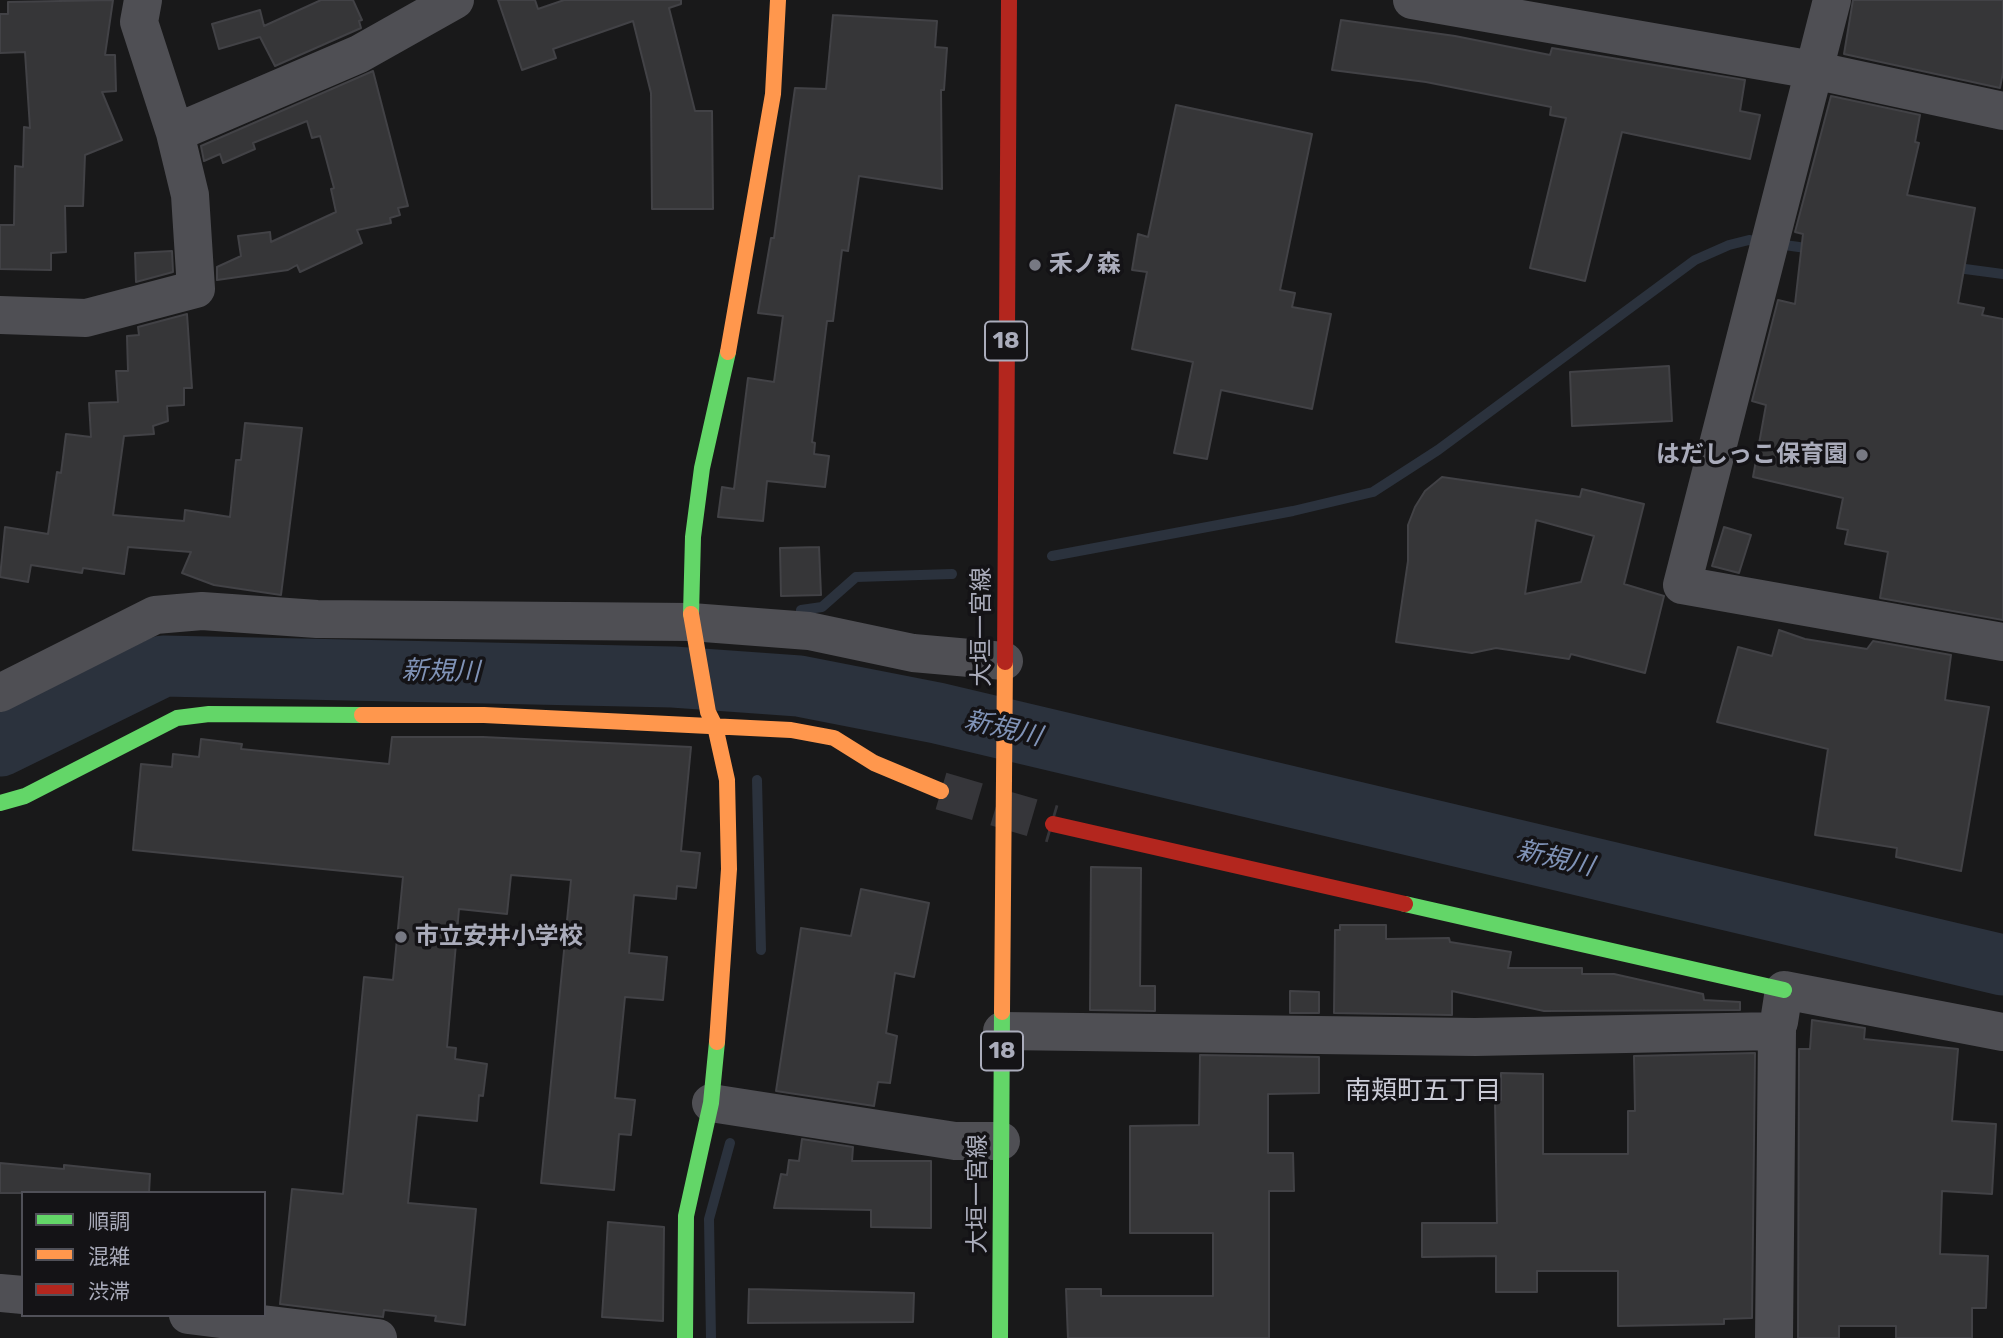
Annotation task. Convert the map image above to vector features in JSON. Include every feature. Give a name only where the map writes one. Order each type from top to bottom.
[{"type":"street","points":[[0,314],[86,318],[196,289],[190,195],[175,133],[139,22],[143,0]]},
{"type":"street","points":[[175,133],[359,54],[455,0]]},
{"type":"street","points":[[685,1338],[685,1216],[711,1103],[729,869],[727,780],[692,628],[693,537],[702,468],[734,326],[773,94],[778,0]]},
{"type":"street","name":"大垣一宮線","points":[[1000,1338],[1009,0]]},
{"type":"street","points":[[1412,0],[1813,70],[2003,111]]},
{"type":"street","points":[[1832,0],[1682,585],[2003,642]]},
{"type":"street","points":[[0,693],[155,615],[202,611],[317,619],[809,631],[1004,672]]},
{"type":"street","points":[[0,803],[26,796],[177,718],[209,714],[711,719],[834,738],[874,763],[941,791]]},
{"type":"street","points":[[1053,824],[1784,990],[2003,1032]]},
{"type":"street","points":[[1774,1338],[1777,1031],[1784,990]]},
{"type":"street","points":[[1002,1031],[1475,1037],[1777,1031]]},
{"type":"street","points":[[711,1103],[955,1141],[1001,1141]]},
{"type":"street","points":[[0,1293],[21,1295]]},
{"type":"street","points":[[205,1317],[378,1338]]},
{"type":"building","points":[[113,0],[105,55],[115,55],[116,91],[102,92],[122,140],[85,155],[83,206],[65,206],[66,252],[51,253],[51,270],[0,269],[0,225],[14,225],[15,166],[23,167],[24,127],[30,128],[25,52],[0,53],[0,14],[8,14],[8,2]]},
{"type":"building","points":[[321,0],[353,0],[362,20],[359,21],[361,28],[275,66],[260,37],[219,49],[212,24],[260,10],[264,26]]},
{"type":"building","points":[[498,0],[535,0],[538,9],[564,0],[681,0],[681,4],[669,8],[695,111],[712,111],[713,209],[652,209],[651,93],[633,21],[553,49],[556,58],[522,70]]},
{"type":"building","points":[[1853,0],[2003,0],[2003,72],[2000,88],[1844,54]]},
{"type":"building","points":[[833,15],[937,21],[935,47],[947,48],[944,90],[941,90],[942,189],[859,176],[848,251],[842,250],[833,321],[827,321],[812,442],[815,443],[814,454],[829,456],[825,487],[767,481],[763,521],[718,517],[722,487],[734,489],[748,378],[774,382],[783,316],[758,313],[771,238],[774,238],[795,88],[826,89]]},
{"type":"building","points":[[1341,20],[1455,36],[1550,55],[1552,48],[1745,80],[1740,111],[1760,115],[1750,159],[1622,132],[1585,281],[1530,268],[1566,118],[1550,115],[1551,107],[1426,82],[1332,70]]},
{"type":"building","points":[[373,71],[408,206],[398,208],[400,215],[390,218],[391,223],[357,230],[362,243],[300,272],[297,265],[288,270],[217,280],[217,267],[241,256],[238,236],[270,232],[271,242],[336,212],[331,189],[334,188],[320,136],[312,138],[307,121],[253,143],[255,149],[223,163],[220,154],[204,161],[201,146]]},
{"type":"building","points":[[1831,96],[1920,115],[1915,142],[1919,143],[1907,195],[1975,208],[1958,303],[1984,308],[1982,315],[2003,319],[2003,620],[1880,598],[1888,552],[1845,544],[1848,530],[1837,528],[1843,498],[1753,477],[1766,405],[1752,401],[1778,300],[1795,304],[1803,234],[1795,232]]},
{"type":"building","points":[[1176,105],[1312,134],[1280,290],[1295,293],[1292,307],[1331,314],[1312,409],[1221,390],[1207,459],[1174,453],[1193,362],[1132,349],[1147,272],[1132,270],[1138,234],[1148,237]]},
{"type":"building","points":[[172,251],[173,272],[136,282],[135,253]]},
{"type":"building","points":[[187,314],[192,388],[184,388],[184,405],[167,406],[168,421],[153,426],[154,434],[124,436],[113,515],[184,521],[185,510],[230,517],[236,460],[241,460],[245,423],[302,428],[281,595],[214,585],[182,573],[191,552],[128,547],[124,574],[83,568],[82,573],[31,565],[28,582],[0,577],[5,527],[48,534],[57,472],[61,473],[66,434],[91,437],[89,403],[118,402],[116,371],[128,371],[127,336],[139,335],[138,327]]},
{"type":"building","points":[[1669,366],[1672,421],[1572,426],[1570,372]]},
{"type":"building","points":[[1442,477],[1580,497],[1582,489],[1644,504],[1624,584],[1664,596],[1645,673],[1571,654],[1569,659],[1496,648],[1472,653],[1396,642],[1408,561],[1408,525],[1425,491]],"holes":[[[1536,520],[1594,536],[1581,582],[1525,594]]]},
{"type":"building","points":[[1724,527],[1751,535],[1739,573],[1712,566]]},
{"type":"building","points":[[819,547],[821,595],[781,596],[780,548]]},
{"type":"building","points":[[1779,630],[1805,639],[1867,649],[1873,641],[1951,655],[1945,700],[1989,707],[1961,871],[1896,857],[1897,848],[1815,835],[1828,749],[1717,722],[1738,647],[1772,656]]},
{"type":"building","points":[[392,737],[483,737],[691,747],[681,851],[700,853],[696,888],[677,886],[676,899],[634,895],[629,953],[667,957],[663,1000],[625,997],[615,1098],[635,1100],[631,1135],[619,1134],[614,1190],[541,1183],[571,880],[511,875],[507,914],[459,909],[447,1047],[456,1048],[455,1059],[487,1064],[483,1096],[479,1095],[477,1121],[417,1115],[408,1203],[476,1209],[465,1325],[435,1321],[436,1316],[384,1310],[383,1317],[280,1304],[292,1189],[343,1194],[364,977],[393,980],[403,877],[133,850],[141,764],[172,767],[173,754],[199,757],[201,739],[242,744],[241,749],[389,764]]},
{"type":"building","points":[[1091,867],[1141,868],[1140,986],[1155,986],[1155,1011],[1090,1010]]},
{"type":"building","points":[[861,889],[929,903],[914,977],[895,973],[886,1033],[897,1036],[890,1083],[878,1082],[874,1106],[776,1091],[801,928],[851,936]]},
{"type":"building","points":[[1340,925],[1386,925],[1386,939],[1449,938],[1450,942],[1511,952],[1508,968],[1582,968],[1582,974],[1614,974],[1703,994],[1704,1000],[1740,1002],[1740,1010],[1544,1011],[1452,991],[1452,1015],[1334,1013],[1335,930],[1340,930]]},
{"type":"building","points":[[1290,991],[1319,992],[1319,1013],[1290,1013]]},
{"type":"building","points":[[1812,1020],[1865,1028],[1864,1039],[1958,1049],[1952,1121],[1996,1124],[1992,1194],[1942,1191],[1940,1254],[1988,1256],[1986,1308],[1972,1308],[1972,1338],[1896,1338],[1896,1326],[1839,1326],[1839,1338],[1798,1338],[1799,1049],[1810,1049]]},
{"type":"building","points":[[1755,1053],[1752,1318],[1724,1319],[1724,1324],[1618,1326],[1618,1271],[1537,1271],[1537,1292],[1496,1292],[1496,1256],[1422,1257],[1422,1223],[1497,1223],[1495,1100],[1501,1100],[1501,1073],[1543,1074],[1543,1154],[1628,1154],[1628,1111],[1635,1111],[1634,1056]]},
{"type":"building","points":[[1200,1055],[1319,1057],[1319,1093],[1268,1094],[1268,1153],[1293,1153],[1294,1191],[1269,1191],[1269,1338],[1068,1338],[1066,1289],[1101,1289],[1101,1296],[1213,1296],[1213,1233],[1130,1233],[1130,1126],[1199,1125]]},
{"type":"building","points":[[802,1139],[853,1147],[852,1161],[931,1161],[931,1228],[871,1227],[871,1210],[774,1208],[781,1174],[787,1175],[789,1160],[799,1161]]},
{"type":"building","points":[[0,1163],[64,1169],[64,1165],[150,1174],[149,1191],[0,1193]]},
{"type":"building","points":[[608,1222],[664,1227],[663,1321],[602,1317]]},
{"type":"building","points":[[749,1289],[914,1293],[913,1322],[748,1323]]},
{"type":"waterway","points":[[1052,556],[1293,511],[1373,492],[1438,450],[1695,260],[1729,245],[1749,240],[1813,249]]},
{"type":"waterway","points":[[1950,267],[2003,274]]},
{"type":"waterway","points":[[801,610],[822,607],[856,577],[952,574]]},
{"type":"waterway","name":"新規川","points":[[0,746],[163,666],[673,677],[799,686],[937,713],[2003,965]]},
{"type":"waterway","points":[[757,780],[761,950]]},
{"type":"waterway","points":[[711,1338],[709,1219],[730,1143]]},
{"type":"tunnel","points":[[941,791],[1053,824]]},
{"type":"traffic: fast","points":[[691,614],[693,537],[702,468],[728,352]]},
{"type":"traffic: fast","points":[[0,803],[25,796],[177,718],[209,714],[362,715]]},
{"type":"traffic: fast","points":[[1405,904],[1784,990]]},
{"type":"traffic: fast","points":[[1000,1338],[1002,1012]]},
{"type":"traffic: fast","points":[[685,1338],[686,1216],[711,1103],[717,1042]]},
{"type":"traffic: slow","points":[[728,352],[773,94],[778,0]]},
{"type":"traffic: slow","points":[[691,614],[708,712],[715,726],[727,780],[729,869],[717,1042]]},
{"type":"traffic: slow","points":[[1002,1012],[1005,662]]},
{"type":"traffic: slow","points":[[362,715],[484,715],[791,730],[834,738],[874,763],[941,791]]},
{"type":"traffic: jam","points":[[1005,662],[1009,0]]},
{"type":"traffic: jam","points":[[1053,824],[1405,904]]},
{"type":"place","name":"禾ノ森","points":[[1035,265]]},
{"type":"place","name":"はだしっこ保育園","points":[[1862,455]]},
{"type":"place","name":"市立安井小学校","points":[[401,937]]},
{"type":"district","name":"南頬町五丁目","points":[[1423,1091]]}]
